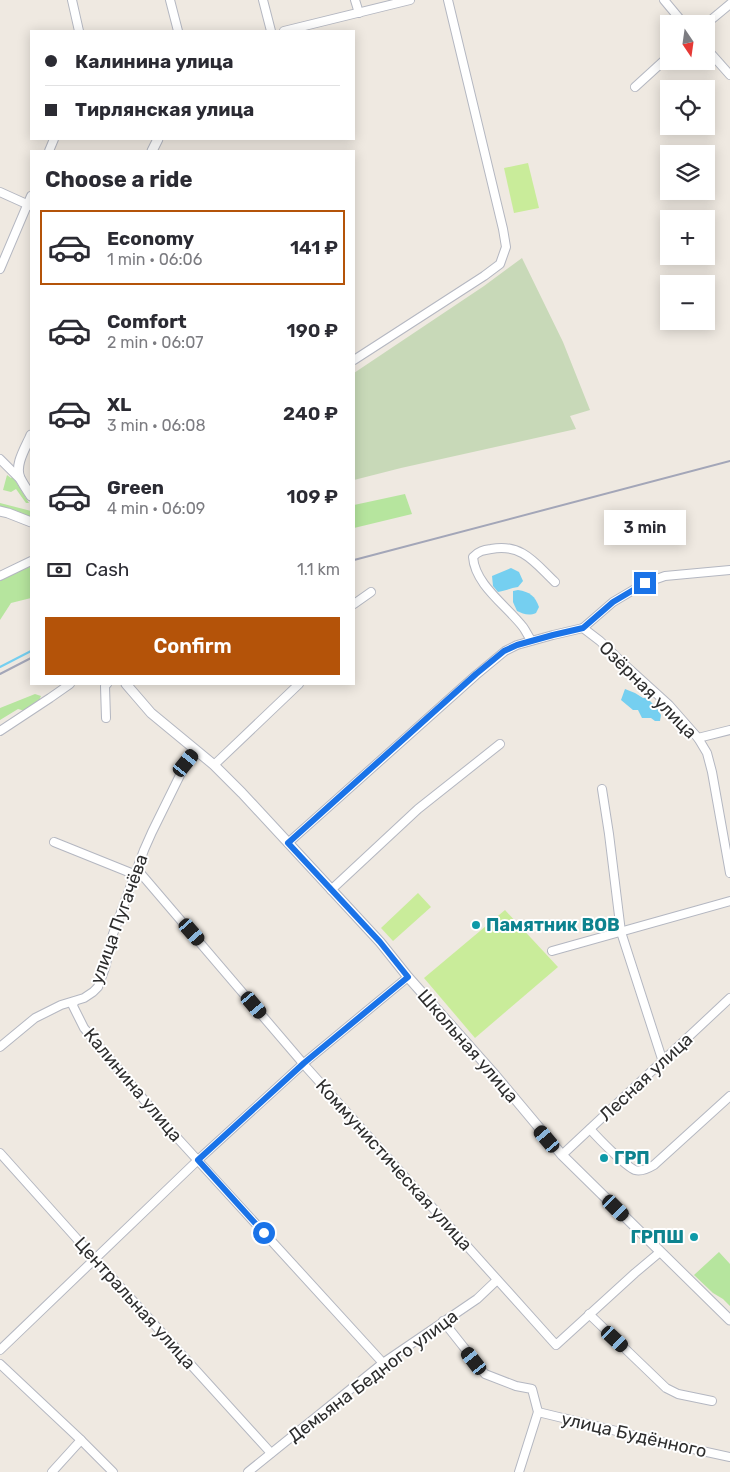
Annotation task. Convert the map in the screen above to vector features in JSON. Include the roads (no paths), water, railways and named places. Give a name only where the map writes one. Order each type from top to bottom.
[{"type":"street","points":[[72,0],[79,30]]},
{"type":"street","points":[[170,0],[178,30]]},
{"type":"street","points":[[263,0],[271,30]]},
{"type":"street","points":[[355,0],[358,13]]},
{"type":"street","points":[[288,30],[410,0]]},
{"type":"street","points":[[355,359],[484,276],[500,264],[506,248],[448,0]]},
{"type":"street","points":[[664,0],[676,15]]},
{"type":"street","points":[[715,16],[730,4]]},
{"type":"street","points":[[715,58],[730,75]]},
{"type":"street","points":[[635,86],[660,64]]},
{"type":"street","points":[[0,192],[30,205],[0,269]]},
{"type":"street","points":[[20,480],[19,464],[30,437]]},
{"type":"street","points":[[0,459],[20,480],[30,495]]},
{"type":"street","points":[[0,511],[30,522]]},
{"type":"street","points":[[531,640],[523,627],[481,579],[473,562],[473,557],[483,550],[495,548],[510,548],[524,552],[555,582]]},
{"type":"street","points":[[0,576],[30,561]]},
{"type":"street","points":[[288,843],[504,651],[531,640],[583,628],[613,602],[645,583],[664,576],[730,570]]},
{"type":"street","points":[[355,603],[371,592]]},
{"type":"street","name":"Озёрная улица","points":[[583,628],[600,641],[669,705],[698,738],[707,754],[712,772],[730,873]]},
{"type":"street","points":[[0,731],[69,685]]},
{"type":"street","points":[[106,685],[106,718]]},
{"type":"street","name":"Школьная улица","points":[[127,685],[151,713],[214,765],[242,793],[380,942],[562,1155],[730,1320]]},
{"type":"street","points":[[214,765],[298,685]]},
{"type":"street","points":[[698,738],[730,730]]},
{"type":"street","points":[[331,890],[418,809],[500,744]]},
{"type":"street","name":"улица Пугачёва","points":[[0,1047],[34,1018],[61,1005],[74,1002],[93,992],[98,987],[105,968],[113,934],[152,832],[186,763],[196,751]]},
{"type":"street","points":[[602,789],[621,932],[663,1062]]},
{"type":"street","points":[[54,842],[136,873]]},
{"type":"street","name":"Коммунистическая улица","points":[[136,873],[142,874],[304,1063],[556,1344],[589,1314]]},
{"type":"street","points":[[552,950],[730,901]]},
{"type":"street","points":[[0,1350],[198,1160],[304,1063],[408,977]]},
{"type":"street","name":"Лесная улица","points":[[562,1155],[730,998]]},
{"type":"street","name":"Калинина улица","points":[[74,1002],[73,1006],[84,1028],[160,1119],[384,1363]]},
{"type":"street","points":[[590,1128],[601,1141],[627,1164],[635,1170],[642,1171],[654,1165],[730,1096]]},
{"type":"street","name":"Центральная улица","points":[[0,1153],[271,1453]]},
{"type":"street","points":[[660,1252],[589,1314],[666,1388],[678,1394],[712,1401]]},
{"type":"street","name":"Демьяна Бедного улица","points":[[248,1472],[384,1363],[477,1299],[497,1280]]},
{"type":"street","name":"улица Будённого","points":[[443,1321],[485,1374],[516,1386],[532,1389],[538,1412],[519,1472]]},
{"type":"street","points":[[0,1364],[82,1440],[113,1472]]},
{"type":"street","name":"улица Будённого","points":[[538,1412],[730,1457]]},
{"type":"street","points":[[52,1472],[82,1440]]},
{"type":"water","points":[[511,568],[519,572],[523,581],[518,587],[498,592],[493,586],[492,576]]},
{"type":"water","points":[[518,590],[529,593],[534,597],[539,607],[536,613],[526,614],[517,611],[513,602],[513,591]]},
{"type":"water","points":[[625,689],[643,698],[647,698],[661,715],[660,721],[642,718],[638,710],[633,710],[621,700]]},
{"type":"waterway","points":[[0,667],[30,652]]},
{"type":"railway","points":[[355,560],[730,461]]},
{"type":"railway","points":[[0,674],[30,659]]},
{"type":"place","name":"Памятник ВОВ","points":[[476,925]]},
{"type":"place","name":"ГРП","points":[[604,1158]]},
{"type":"place","name":"ГРПШ","points":[[694,1237]]}]
